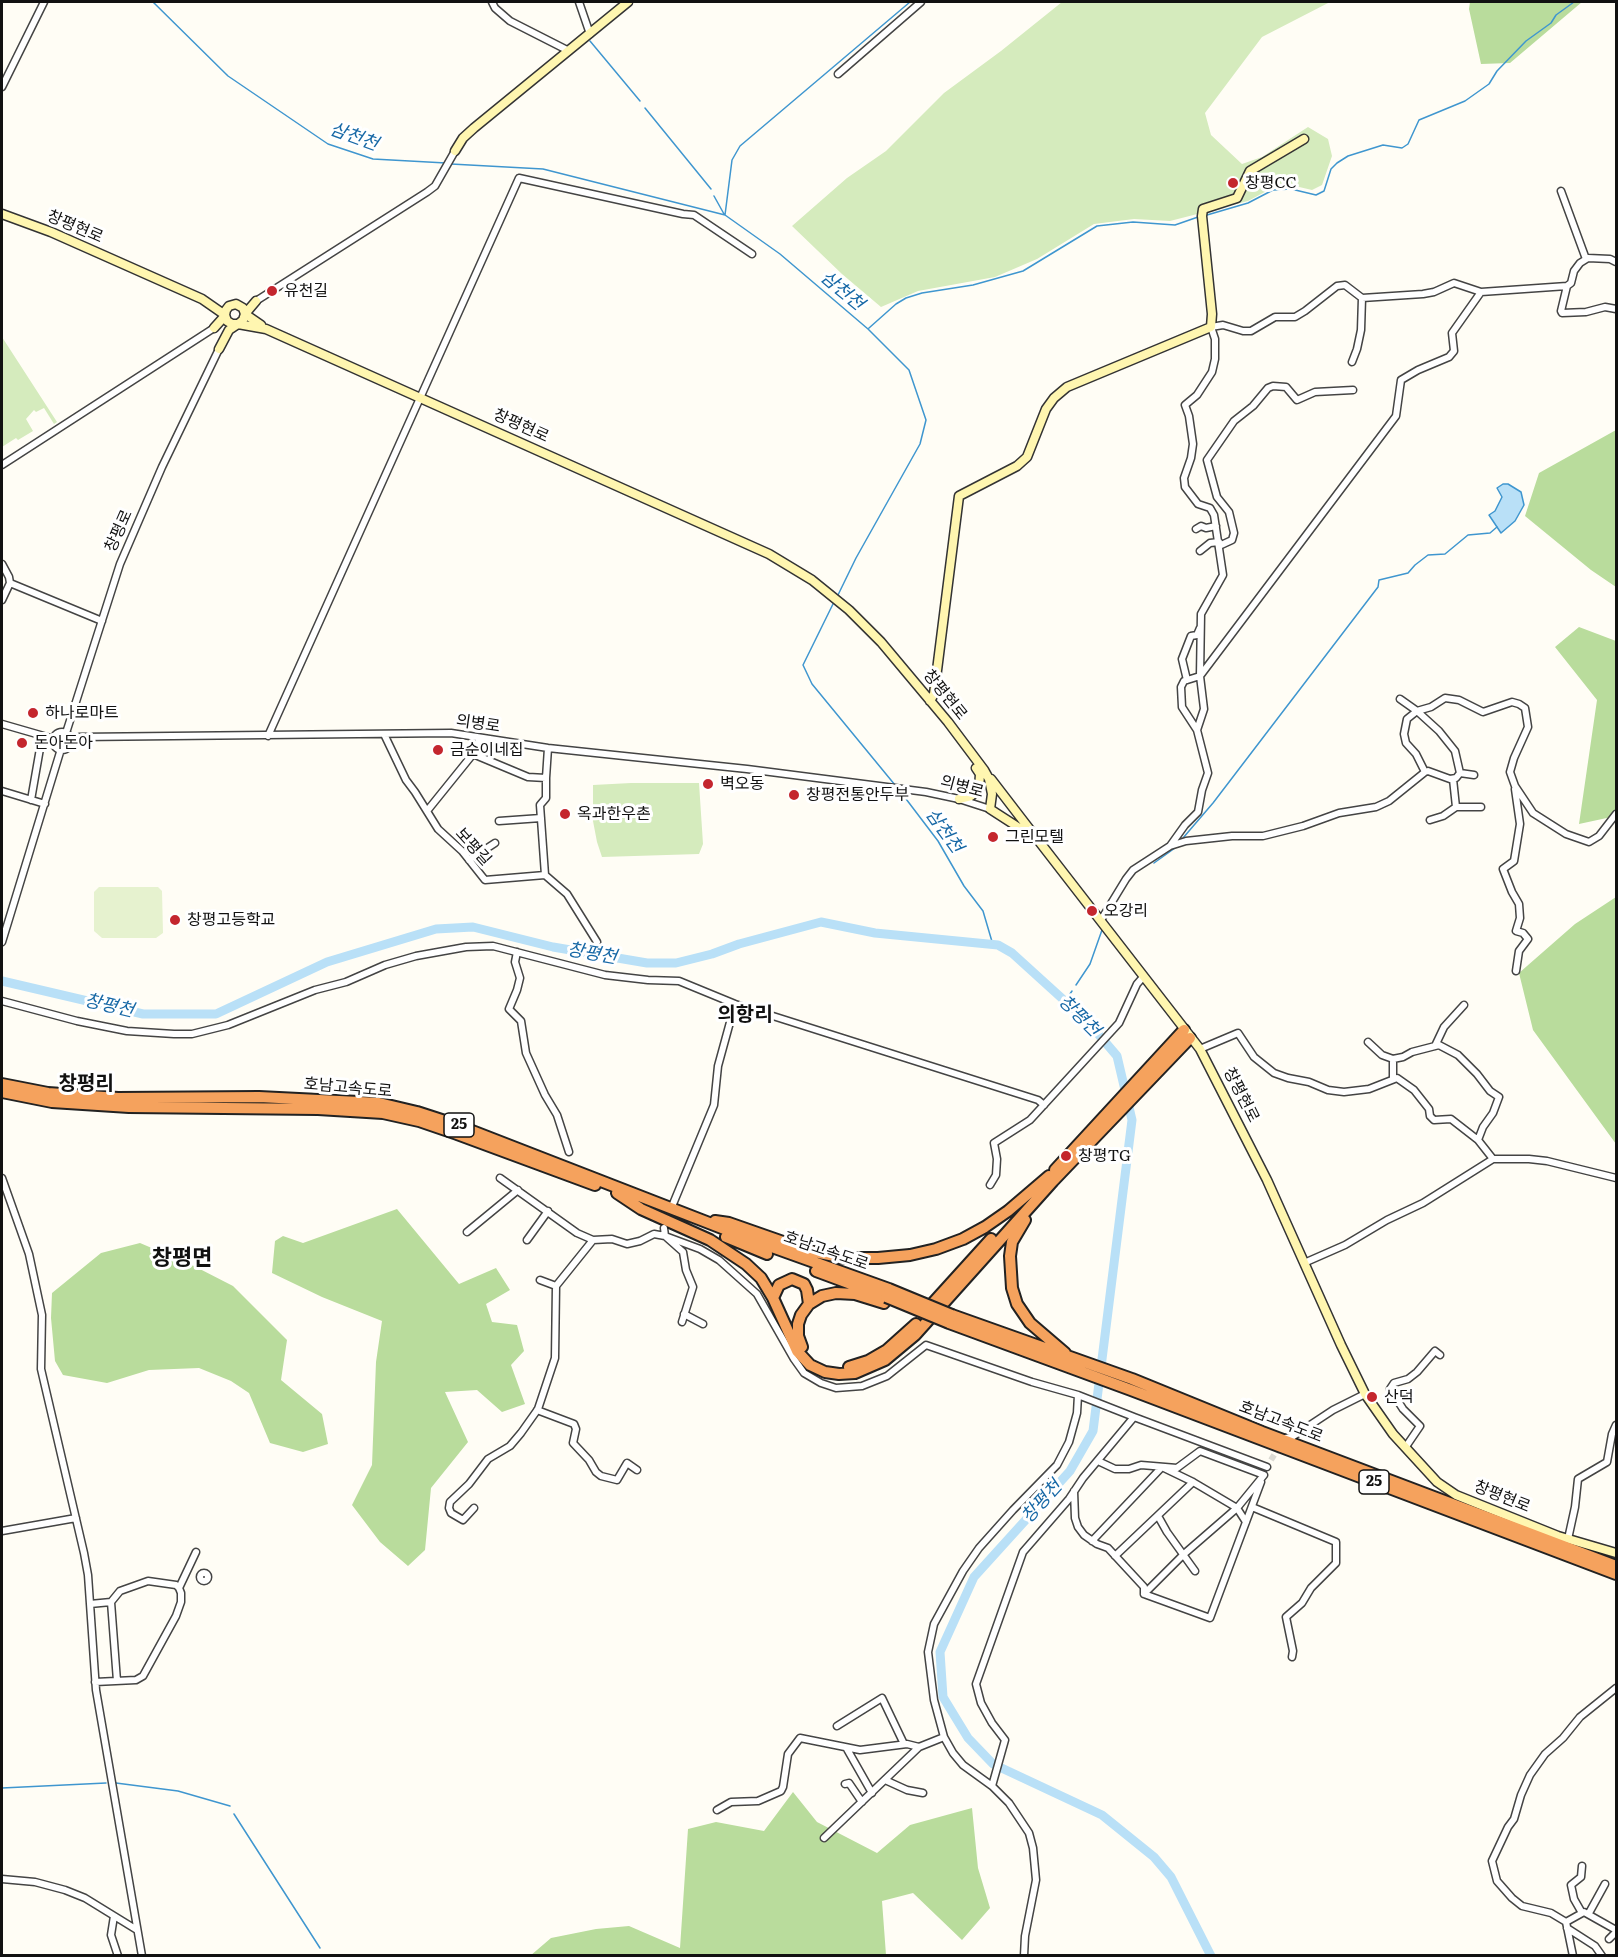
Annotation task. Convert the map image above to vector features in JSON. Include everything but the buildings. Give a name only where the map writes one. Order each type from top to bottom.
[{"type":"highway","points":[[617,1193],[641,1209],[710,1240],[746,1264],[761,1278],[773,1298],[797,1351],[810,1365],[825,1372],[855,1373],[885,1360],[915,1335],[1098,1122],[1145,1071],[1187,1034]]},
{"type":"highway","points":[[887,1296],[836,1293],[822,1296],[809,1304],[798,1324],[798,1336],[803,1348],[812,1359],[838,1368],[852,1367],[887,1350],[914,1326],[959,1273],[1051,1179],[1095,1140],[1146,1085],[1187,1034]]},
{"type":"highway","name":"호남고속도로","points":[[3,1088],[52,1102],[129,1107],[306,1108],[383,1113],[438,1127],[617,1193],[750,1247],[1273,1436],[1617,1566]]},
{"type":"highway","name":"호남고속도로","points":[[3,1088],[118,1098],[259,1097],[379,1102],[454,1124],[758,1242],[887,1296]]},
{"type":"highway","points":[[696,1218],[729,1223],[788,1245],[836,1256],[878,1258],[910,1255],[963,1239],[985,1227],[1051,1179]]},
{"type":"highway","points":[[1051,1179],[1012,1242],[1010,1272],[1017,1304],[1030,1323],[1073,1364]]},
{"type":"highway","points":[[773,1298],[779,1285],[792,1279],[804,1284],[809,1304]]},
{"type":"highway","name":"호남고속도로","points":[[1131,1384],[1617,1574]]},
{"type":"main road","points":[[455,151],[468,133],[628,2]]},
{"type":"main road","points":[[930,700],[934,694],[959,496],[1017,466],[1027,457],[1046,409],[1054,398],[1067,387],[1211,327],[1212,314],[1203,209],[1237,198],[1250,171],[1304,139]]},
{"type":"main road","name":"창평현로","points":[[2,214],[51,232],[205,301]]},
{"type":"main road","points":[[205,301],[229,306],[256,301]]},
{"type":"main road","points":[[205,301],[232,324],[266,329]]},
{"type":"main road","points":[[205,301],[215,315],[214,328]]},
{"type":"main road","points":[[219,349],[229,330],[243,320],[256,301]]},
{"type":"main road","points":[[256,301],[254,314],[266,329]]},
{"type":"main road","points":[[239,305],[245,314],[266,329]]},
{"type":"main road","points":[[219,349],[229,306]]},
{"type":"main road","points":[[214,328],[226,318]]},
{"type":"main road","points":[[219,349],[233,333],[241,329],[266,329]]},
{"type":"main road","name":"창평현로","points":[[266,329],[769,554],[824,589],[849,610],[881,642],[930,700],[984,770],[989,779],[992,794],[990,809],[1038,840],[1200,1049],[1249,1144],[1365,1394],[1387,1427],[1446,1489],[1472,1502],[1568,1539],[1617,1553]]},
{"type":"main road","points":[[959,736],[964,750],[981,774],[979,789],[971,796],[959,799]]},
{"type":"main road","points":[[984,770],[1038,840]]},
{"type":"street","points":[[2,87],[44,2]]},
{"type":"street","points":[[492,2],[495,8],[510,21],[569,51]]},
{"type":"street","points":[[579,2],[590,33]]},
{"type":"street","points":[[838,74],[921,2]]},
{"type":"street","points":[[256,301],[435,186],[455,151]]},
{"type":"street","points":[[268,736],[519,178],[694,215],[752,254]]},
{"type":"street","points":[[1561,191],[1586,259]]},
{"type":"street","points":[[1617,262],[1610,259],[1586,259],[1580,263],[1574,271],[1571,283],[1567,286],[1563,298],[1562,314],[1586,312],[1605,307],[1617,309]]},
{"type":"street","points":[[1197,730],[1204,709],[1200,676],[1201,614],[1223,575],[1214,515],[1210,508],[1198,504],[1185,487],[1184,478],[1191,458],[1192,444],[1189,416],[1185,405],[1197,395],[1212,372],[1215,359],[1215,339],[1211,327],[1224,325],[1251,331],[1275,317],[1295,317],[1337,286],[1345,285],[1362,298],[1423,294],[1454,283],[1481,292],[1567,286]]},
{"type":"street","points":[[1170,846],[1198,812],[1208,773],[1197,730],[1182,707],[1180,687],[1187,680],[1200,676],[1396,416],[1401,380],[1449,357],[1454,351],[1452,333],[1481,292]]},
{"type":"street","points":[[1352,362],[1361,330],[1362,298]]},
{"type":"street","points":[[2,465],[214,328]]},
{"type":"street","name":"창평로","points":[[66,733],[120,564],[162,467],[219,349]]},
{"type":"street","points":[[1200,550],[1210,543],[1219,544],[1232,540],[1234,533],[1229,512],[1217,497],[1207,460],[1234,421],[1253,406],[1268,388],[1273,386],[1286,387],[1298,400],[1315,392],[1353,390]]},
{"type":"street","points":[[1196,529],[1201,526],[1206,528],[1216,526]]},
{"type":"street","points":[[2,564],[9,577],[2,600]]},
{"type":"street","points":[[9,583],[102,621]]},
{"type":"street","points":[[1187,680],[1182,659],[1191,636],[1197,635],[1201,627]]},
{"type":"street","points":[[1453,779],[1425,772],[1416,754],[1406,743],[1404,734],[1407,719],[1417,711],[1449,698],[1459,700],[1483,712],[1512,702],[1522,705],[1527,715],[1528,727],[1511,767],[1520,824],[1514,861],[1503,869],[1519,904],[1520,918],[1516,931],[1523,933],[1528,939],[1519,951],[1516,971]]},
{"type":"street","points":[[1400,699],[1417,711],[1453,746],[1460,773]]},
{"type":"street","points":[[2,724],[54,739]]},
{"type":"street","points":[[2,942],[62,749],[69,746],[71,741],[66,733],[57,734],[54,739],[56,746],[62,749]]},
{"type":"street","name":"의병로","points":[[71,741],[80,737],[440,733],[548,748],[747,769],[926,792],[990,809]]},
{"type":"street","name":"보평길","points":[[384,734],[406,780],[438,829],[485,880],[545,875]]},
{"type":"street","points":[[31,800],[42,737]]},
{"type":"street","points":[[427,811],[473,754],[480,738]]},
{"type":"street","points":[[548,748],[546,798],[540,806],[545,875],[567,894],[597,942]]},
{"type":"street","points":[[473,754],[528,777],[546,778]]},
{"type":"street","points":[[1101,920],[1133,870],[1170,846],[1186,841],[1232,836],[1263,836],[1303,826],[1339,813],[1376,807],[1389,801],[1425,772]]},
{"type":"street","points":[[1453,779],[1460,773],[1474,775]]},
{"type":"street","points":[[1453,779],[1456,807]]},
{"type":"street","points":[[1515,786],[1533,813],[1566,834],[1589,842],[1599,836],[1617,814]]},
{"type":"street","points":[[2,791],[45,804]]},
{"type":"street","points":[[1430,820],[1443,816],[1456,807],[1481,807]]},
{"type":"street","points":[[500,821],[541,818]]},
{"type":"street","points":[[469,860],[495,843]]},
{"type":"street","points":[[2,1001],[77,1022],[127,1031],[192,1034],[228,1025],[315,990],[346,982],[385,965],[416,956],[493,946],[605,975],[679,981],[735,1004],[1038,1100],[1044,1105]]},
{"type":"street","points":[[517,952],[515,962],[520,978],[509,1009],[520,1021],[526,1053],[565,1133],[569,1152]]},
{"type":"street","points":[[990,1185],[996,1175],[997,1159],[994,1143],[1030,1120],[1116,1026],[1137,984],[1144,976]]},
{"type":"street","points":[[673,1203],[714,1105],[718,1066],[735,1004]]},
{"type":"street","points":[[1435,1046],[1444,1027],[1464,1005]]},
{"type":"street","points":[[1200,1049],[1238,1033],[1254,1057],[1274,1072],[1329,1090],[1344,1092],[1369,1089],[1397,1078],[1414,1090],[1429,1109],[1430,1116],[1434,1120],[1451,1119],[1478,1140],[1492,1159]]},
{"type":"street","points":[[1368,1042],[1382,1055],[1393,1059],[1403,1058],[1412,1052],[1439,1045],[1458,1055],[1490,1091],[1499,1097],[1478,1140]]},
{"type":"street","points":[[1393,1059],[1393,1078]]},
{"type":"street","points":[[1304,1263],[1345,1245],[1387,1220],[1423,1203],[1492,1159],[1547,1161],[1617,1178]]},
{"type":"street","points":[[2,1178],[29,1254],[42,1315],[41,1369],[84,1553],[95,1682],[142,1956]]},
{"type":"street","points":[[500,1178],[577,1233],[593,1240],[612,1239],[627,1244],[654,1234],[665,1236],[719,1260],[741,1277],[757,1294],[804,1373],[821,1383],[836,1388],[862,1386],[887,1376],[926,1345],[1080,1396],[1267,1467]]},
{"type":"street","points":[[467,1232],[518,1190]]},
{"type":"street","points":[[527,1240],[548,1211]]},
{"type":"street","points":[[664,1228],[665,1236],[683,1252],[686,1270],[693,1287],[682,1322]]},
{"type":"street","points":[[474,1508],[463,1520],[452,1513],[449,1508],[450,1502],[469,1484],[488,1459],[510,1446],[537,1410],[555,1358],[556,1286],[593,1240]]},
{"type":"street","points":[[540,1280],[556,1286]]},
{"type":"street","points":[[684,1314],[703,1324]]},
{"type":"street","points":[[1405,1448],[1420,1426],[1403,1408],[1390,1389],[1394,1383],[1408,1379],[1417,1372],[1435,1351],[1440,1355]]},
{"type":"street","points":[[1285,1438],[1292,1437],[1333,1410],[1365,1394]]},
{"type":"street","points":[[1024,1956],[1025,1936],[1036,1880],[1029,1833],[1009,1803],[992,1786],[957,1759],[944,1737],[934,1701],[928,1652],[934,1624],[963,1571],[979,1548],[1057,1465],[1069,1442],[1080,1396]]},
{"type":"street","points":[[537,1410],[574,1424],[576,1429],[573,1443],[601,1476],[617,1480],[627,1463],[637,1470]]},
{"type":"street","points":[[992,1786],[1005,1740],[981,1703],[976,1684],[1023,1552],[1134,1418]]},
{"type":"street","points":[[1568,1539],[1578,1479],[1607,1462],[1612,1434],[1617,1425]]},
{"type":"street","points":[[1098,1461],[1115,1469],[1129,1469],[1141,1465],[1177,1468],[1200,1451],[1264,1475]]},
{"type":"street","points":[[1144,1594],[1210,1618],[1267,1467],[1272,1460]]},
{"type":"street","points":[[1162,1467],[1237,1508],[1246,1522]]},
{"type":"street","points":[[1092,1541],[1162,1467]]},
{"type":"street","points":[[1144,1594],[1184,1554],[1237,1508],[1264,1475]]},
{"type":"street","points":[[1115,1556],[1193,1482]]},
{"type":"street","points":[[1074,1491],[1075,1518],[1078,1527],[1092,1541],[1108,1548],[1144,1587],[1144,1594]]},
{"type":"street","points":[[1252,1507],[1336,1542],[1336,1563],[1311,1588],[1302,1603],[1286,1617],[1293,1651],[1292,1657]]},
{"type":"street","points":[[1158,1516],[1195,1571]]},
{"type":"street","points":[[2,1531],[76,1518]]},
{"type":"street","points":[[95,1682],[136,1680],[143,1676],[176,1616],[181,1602],[179,1588],[196,1552]]},
{"type":"street","points":[[189,1570],[200,1575]]},
{"type":"street","points":[[117,1681],[111,1602],[120,1591],[148,1581],[165,1582],[179,1588]]},
{"type":"street","points":[[90,1604],[111,1602]]},
{"type":"street","points":[[1602,1956],[1595,1947],[1551,1913],[1522,1906],[1512,1898],[1497,1881],[1492,1861],[1508,1827],[1514,1820],[1530,1775],[1540,1761],[1580,1717],[1617,1688]]},
{"type":"street","points":[[837,1726],[882,1698],[904,1744]]},
{"type":"street","points":[[824,1838],[919,1747],[944,1737]]},
{"type":"street","points":[[717,1810],[731,1802],[758,1801],[781,1791],[788,1754],[800,1738],[847,1749],[867,1750],[904,1744],[919,1747]]},
{"type":"street","points":[[847,1749],[873,1793]]},
{"type":"street","points":[[885,1780],[907,1790],[923,1793]]},
{"type":"street","points":[[845,1784],[849,1783],[862,1802]]},
{"type":"street","points":[[1582,1866],[1581,1877],[1571,1885],[1574,1899],[1586,1913],[1617,1931],[1609,1939]]},
{"type":"street","points":[[2,1879],[35,1882],[65,1890],[85,1898],[137,1929]]},
{"type":"street","points":[[1567,1925],[1586,1913],[1605,1884]]},
{"type":"street","points":[[114,1916],[111,1935],[118,1956]]},
{"type":"street","points":[[1567,1925],[1573,1956]]},
{"type":"green space","points":[[1062,2],[1330,2],[1262,37],[1205,113],[1211,135],[1242,164],[1262,157],[1308,127],[1328,139],[1332,156],[1322,185],[1312,190],[1295,186],[1274,187],[1248,201],[1170,221],[1134,219],[1094,224],[1037,259],[995,277],[918,291],[881,307],[842,274],[792,226],[847,178],[886,151],[944,93]]},
{"type":"green space","points":[[1470,2],[1582,2],[1510,63],[1481,64],[1469,9]]},
{"type":"green space","points":[[2,337],[57,422],[54,424],[44,408],[36,412],[34,410],[26,419],[33,431],[2,447]]},
{"type":"green space","points":[[1616,430],[1616,587],[1591,570],[1525,516],[1539,473]]},
{"type":"green space","points":[[1579,627],[1616,641],[1616,816],[1579,824],[1597,700],[1555,647]]},
{"type":"green space","points":[[699,783],[703,844],[699,854],[602,857],[593,821],[593,785]]},
{"type":"green space","points":[[99,887],[158,887],[162,891],[163,933],[156,938],[102,938],[94,931],[94,892]]},
{"type":"green space","points":[[1616,897],[1616,1144],[1533,1030],[1519,973],[1575,924]]},
{"type":"green space","points":[[397,1209],[459,1284],[496,1268],[510,1290],[486,1304],[492,1322],[517,1325],[524,1351],[511,1365],[525,1404],[502,1412],[477,1390],[445,1392],[468,1442],[431,1488],[425,1550],[408,1566],[380,1542],[352,1505],[372,1465],[376,1362],[382,1321],[322,1297],[272,1273],[275,1241],[283,1236],[303,1243]]},
{"type":"green space","points":[[140,1243],[233,1286],[287,1340],[281,1380],[322,1414],[328,1444],[303,1452],[270,1443],[249,1393],[231,1381],[199,1368],[149,1370],[107,1383],[63,1375],[55,1361],[51,1318],[52,1293],[101,1253]]},
{"type":"green space","points":[[793,1792],[817,1822],[877,1853],[910,1825],[972,1808],[978,1868],[990,1908],[962,1940],[913,1893],[882,1901],[886,1955],[530,1956],[551,1938],[596,1929],[629,1926],[680,1948],[688,1829],[716,1822],[764,1831]]},
{"type":"water","points":[[1508,484],[1521,492],[1524,505],[1515,521],[1501,533],[1489,515],[1495,511],[1502,497],[1497,488]]},
{"type":"waterway","name":"삼천천","points":[[153,2],[228,76],[328,144],[373,159],[446,163]]},
{"type":"waterway","points":[[725,215],[732,160],[740,146],[910,2]]},
{"type":"waterway","points":[[1207,215],[1248,203],[1273,190],[1291,189],[1316,195],[1324,191],[1331,169],[1348,156],[1383,145],[1402,148],[1408,144],[1419,120],[1465,101],[1489,84],[1497,71],[1526,41],[1574,2]]},
{"type":"waterway","points":[[590,41],[640,101]]},
{"type":"waterway","points":[[645,108],[711,189]]},
{"type":"waterway","name":"삼천천","points":[[451,164],[543,169],[725,215],[780,254],[868,329],[909,370],[926,420],[920,444],[856,558],[837,597]]},
{"type":"waterway","points":[[714,196],[724,214]]},
{"type":"waterway","points":[[869,328],[906,298],[922,293],[973,285],[1023,271],[1097,226],[1133,222],[1175,225],[1198,217]]},
{"type":"waterway","points":[[1183,838],[1213,803],[1378,587],[1379,580],[1408,573],[1428,555],[1445,554],[1468,535],[1490,533],[1497,527]]},
{"type":"waterway","name":"삼천천","points":[[833,604],[803,665],[812,684],[895,785]]},
{"type":"waterway","name":"삼천천","points":[[900,791],[938,841],[964,886],[983,911],[993,945]]},
{"type":"waterway","points":[[1154,863],[1175,848]]},
{"type":"waterway","name":"창평천","points":[[2,981],[143,1014],[216,1014],[327,962],[436,929],[473,927],[553,947],[647,963],[676,963],[821,922],[875,933],[998,945],[1012,953],[1088,1022],[1117,1056],[1132,1120],[1093,1431],[1070,1471],[974,1577],[940,1652],[943,1697],[968,1738],[993,1764],[1102,1815],[1154,1857],[1171,1877],[1211,1956]]},
{"type":"waterway","points":[[1076,985],[1090,964],[1102,930]]},
{"type":"waterway","points":[[1065,1001],[1072,991]]},
{"type":"waterway","points":[[2,1788],[106,1783]]},
{"type":"waterway","points":[[116,1783],[178,1791],[230,1806]]},
{"type":"waterway","points":[[234,1814],[320,1948]]},
{"type":"tunnel","points":[[1271,1460],[1281,1444]]},
{"type":"place","name":"창평CC","points":[[1233,183]]},
{"type":"place","name":"유천길","points":[[272,291]]},
{"type":"place","name":"하나로마트","points":[[33,713]]},
{"type":"place","name":"돈아돈아","points":[[22,743]]},
{"type":"place","name":"금순이네집","points":[[438,750]]},
{"type":"place","name":"벽오동","points":[[708,784]]},
{"type":"place","name":"창평전통안두부","points":[[794,795]]},
{"type":"place","name":"옥과한우촌","points":[[565,814]]},
{"type":"place","name":"그린모텔","points":[[993,837]]},
{"type":"place","name":"오강리","points":[[1092,911]]},
{"type":"place","name":"창평고등학교","points":[[175,920]]},
{"type":"place","name":"창평TG","points":[[1066,1156]]},
{"type":"place","name":"산덕","points":[[1372,1397]]},
{"type":"district","name":"의항리","points":[[745,1015]]},
{"type":"district","name":"창평리","points":[[86,1084]]},
{"type":"district","name":"창평면","points":[[182,1259]]}]
